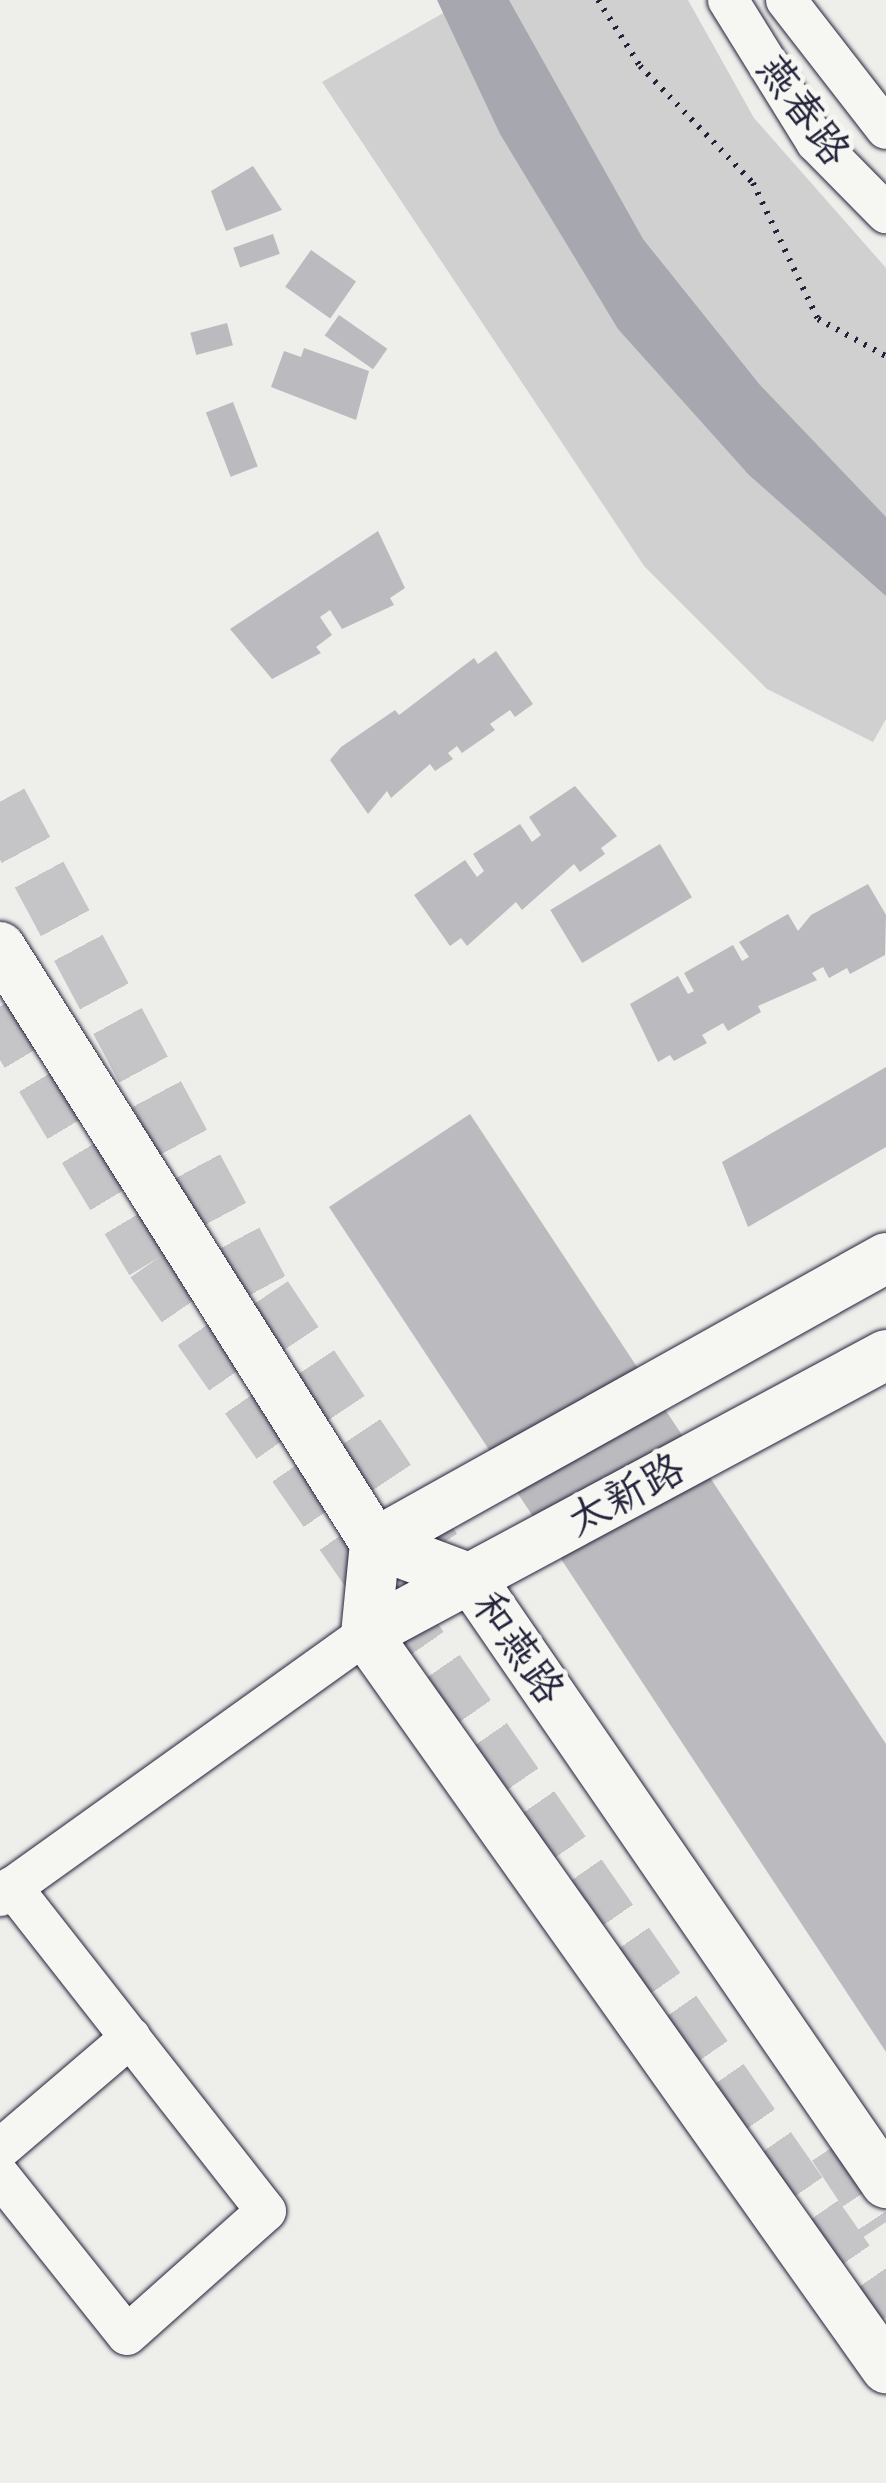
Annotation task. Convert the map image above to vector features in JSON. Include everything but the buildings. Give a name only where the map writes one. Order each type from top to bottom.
[{"type":"main road","points":[[0,948],[375,1543],[366,1634],[886,2368]]},
{"type":"main road","name":"太新路","points":[[375,1543],[886,1258]]},
{"type":"main road","name":"太新路","points":[[366,1634],[886,1355]]},
{"type":"main road","name":"和燕路","points":[[375,1543],[471,1579],[886,2183]]},
{"type":"street","name":"燕春路","points":[[728,0],[816,142],[886,213]]},
{"type":"street","name":"燕春路","points":[[786,0],[886,129]]},
{"type":"street","points":[[0,2176],[127,2335],[266,2211],[131,2038],[6,1892],[366,1634]]},
{"type":"street","points":[[0,2149],[131,2038]]},
{"type":"path","points":[[598,0],[640,66],[753,183],[818,319],[886,356]]},
{"type":"shaded area","points":[[437,0],[509,0],[643,239],[760,385],[886,517],[886,596],[749,475],[618,329],[500,134]]},
{"type":"shaded area","points":[[466,0],[688,0],[754,118],[886,268],[886,719],[873,742],[767,689],[644,566],[322,82]]},
{"type":"tunnel","points":[[0,801],[265,1296],[444,1563]]},
{"type":"tunnel","points":[[0,1006],[153,1261],[886,2317]]},
{"type":"tunnel","points":[[835,2145],[886,2222]]}]
